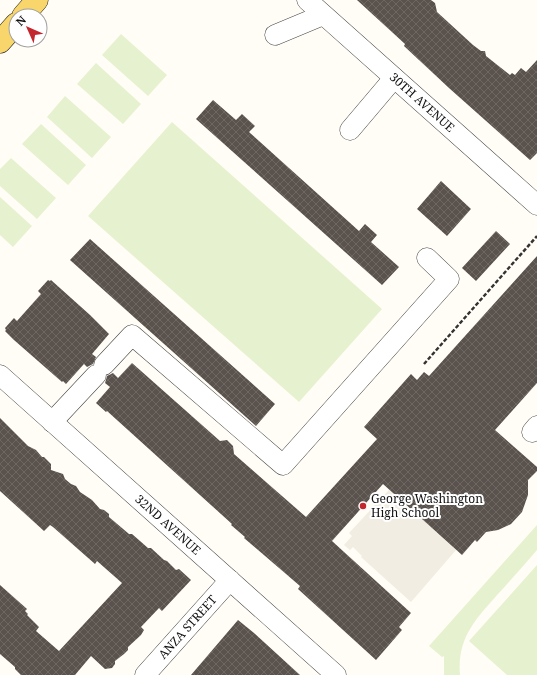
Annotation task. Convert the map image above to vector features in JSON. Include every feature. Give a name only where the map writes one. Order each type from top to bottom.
[{"type":"main road","points":[[30,8],[37,0]]},
{"type":"main road","points":[[0,42],[8,33]]},
{"type":"street","name":"30TH AVENUE","points":[[307,0],[537,205]]},
{"type":"street","points":[[275,35],[323,15]]},
{"type":"street","points":[[350,130],[394,78]]},
{"type":"street","points":[[52,422],[132,335],[283,465],[449,279],[427,258]]},
{"type":"street","name":"32ND AVENUE","points":[[0,375],[336,675]]},
{"type":"street","name":"ANZA STREET","points":[[145,675],[230,580]]},
{"type":"path","points":[[424,364],[537,236]]},
{"type":"green space","points":[[121,34],[167,75],[148,96],[102,55]]},
{"type":"green space","points":[[96,63],[141,104],[123,124],[77,84]]},
{"type":"green space","points":[[65,96],[111,137],[92,158],[47,117]]},
{"type":"green space","points":[[172,122],[382,309],[299,402],[88,216]]},
{"type":"green space","points":[[41,124],[86,165],[68,185],[22,144]]},
{"type":"green space","points":[[11,158],[56,198],[37,219],[0,186],[0,169]]},
{"type":"green space","points":[[0,197],[32,226],[13,247],[0,235]]},
{"type":"green space","points":[[537,525],[537,550],[482,612],[469,630],[461,650],[460,675],[444,675],[444,656],[442,657],[429,646]]},
{"type":"green space","points":[[537,565],[537,675],[507,675],[469,641]]},
{"type":"shaded area","points":[[389,490],[456,550],[411,602],[361,557],[362,556],[353,547],[350,550],[344,545],[352,536],[349,533]]},
{"type":"building","points":[[357,0],[431,0],[435,3],[437,12],[473,45],[481,51],[485,51],[486,56],[510,75],[512,73],[515,75],[521,68],[526,72],[537,60],[537,153],[530,160],[449,88],[404,46],[405,44]]},
{"type":"building","points":[[213,100],[236,120],[242,114],[255,126],[249,132],[359,231],[365,224],[377,235],[371,242],[399,267],[382,285],[196,119]]},
{"type":"building","points":[[441,181],[471,209],[447,236],[417,209]]},
{"type":"building","points":[[496,231],[510,244],[476,281],[462,268]]},
{"type":"building","points":[[90,239],[275,404],[256,426],[70,260]]},
{"type":"building","points":[[537,256],[537,383],[495,430],[537,467],[537,471],[528,480],[528,495],[522,512],[511,524],[498,530],[486,532],[477,542],[475,540],[462,555],[383,484],[332,541],[411,613],[399,627],[402,630],[376,660],[298,589],[300,586],[244,538],[245,537],[231,525],[232,524],[107,411],[106,412],[96,403],[110,387],[105,383],[107,376],[113,373],[118,378],[132,363],[220,441],[227,440],[233,446],[234,454],[306,517],[377,439],[364,427],[411,374],[417,380],[424,372],[429,376]]},
{"type":"building","points":[[48,280],[51,280],[109,334],[92,354],[96,357],[93,364],[87,367],[84,364],[66,384],[5,331],[5,328],[14,318],[17,321],[41,294],[38,291]]},
{"type":"building","points":[[0,418],[28,446],[36,450],[51,464],[51,470],[63,474],[65,479],[76,486],[80,492],[92,500],[100,509],[109,514],[109,517],[129,534],[132,534],[148,548],[151,548],[176,570],[179,569],[191,580],[162,611],[159,608],[141,627],[144,630],[141,635],[128,647],[128,650],[124,654],[115,661],[112,668],[105,669],[91,656],[75,675],[21,675],[15,667],[0,654],[0,585],[27,609],[25,611],[28,614],[27,615],[39,627],[36,631],[59,651],[122,583],[97,561],[95,564],[50,525],[44,531],[0,491]]},
{"type":"building","points":[[238,620],[254,633],[300,675],[191,675]]},
{"type":"place","name":"George Washington High School","points":[[363,506]]}]
